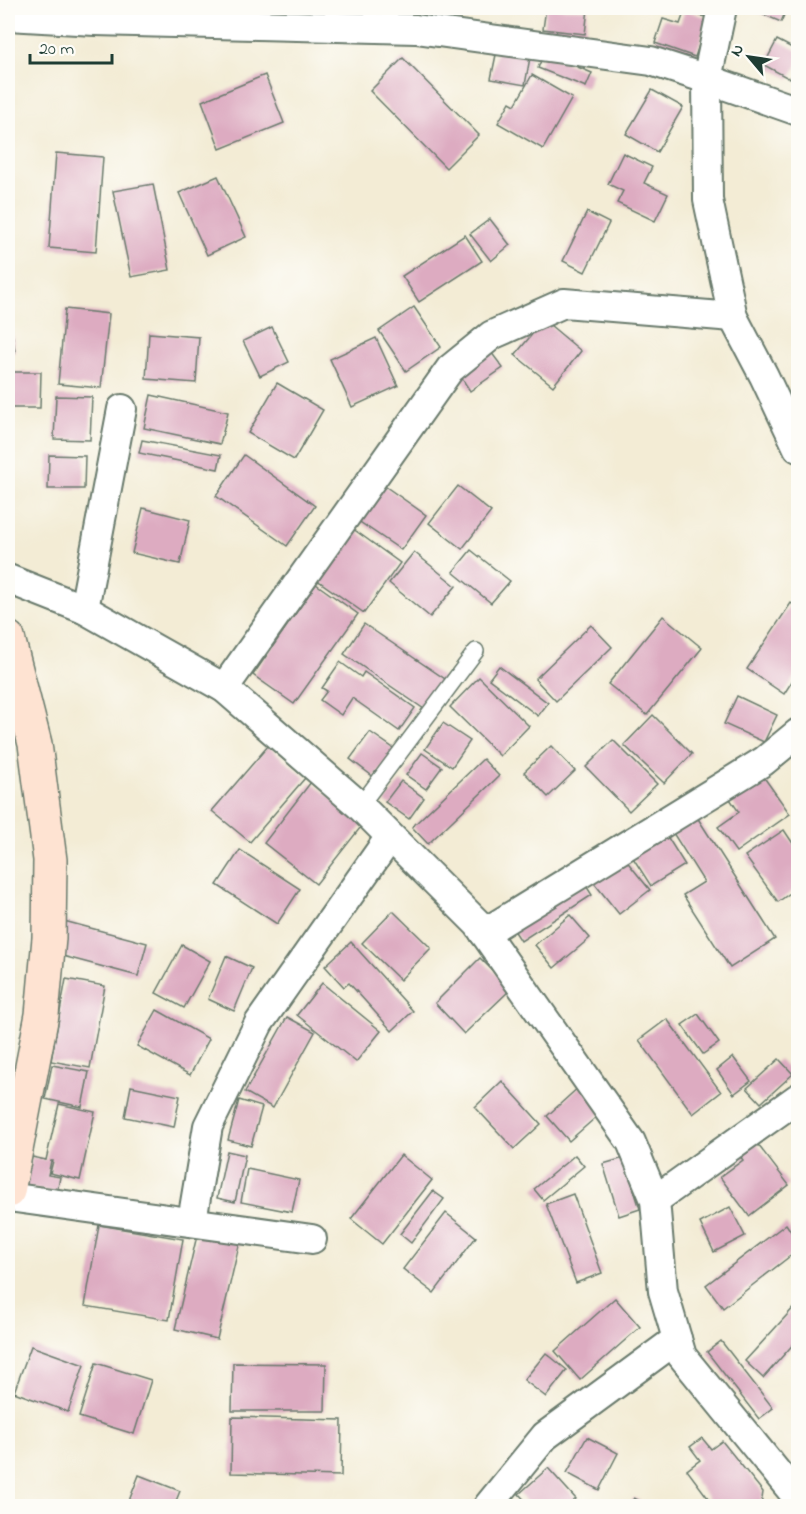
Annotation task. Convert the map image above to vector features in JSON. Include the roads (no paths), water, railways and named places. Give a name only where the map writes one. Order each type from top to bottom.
[{"type":"street","points":[[722,8],[707,79],[708,200],[733,317],[798,448]]},
{"type":"street","points":[[8,16],[106,21],[416,29],[651,61],[798,111]]},
{"type":"street","points":[[224,688],[450,369],[492,335],[564,303],[733,317]]},
{"type":"street","points":[[84,609],[122,409]]},
{"type":"street","points":[[8,579],[84,609],[224,688],[360,807],[478,924],[632,1142],[655,1200],[663,1291],[682,1356],[798,1497]]},
{"type":"street","points":[[8,638],[36,744],[50,860],[49,938],[42,1015],[8,1191]]},
{"type":"street","points":[[484,933],[764,761],[798,733]]},
{"type":"street","points":[[192,1221],[208,1126],[259,1023],[390,837]]},
{"type":"street","points":[[655,1200],[798,1098]]},
{"type":"street","points":[[8,1197],[312,1239]]},
{"type":"street","points":[[488,1506],[545,1436],[677,1339]]},
{"type":"lane","points":[[360,807],[476,651]]}]
